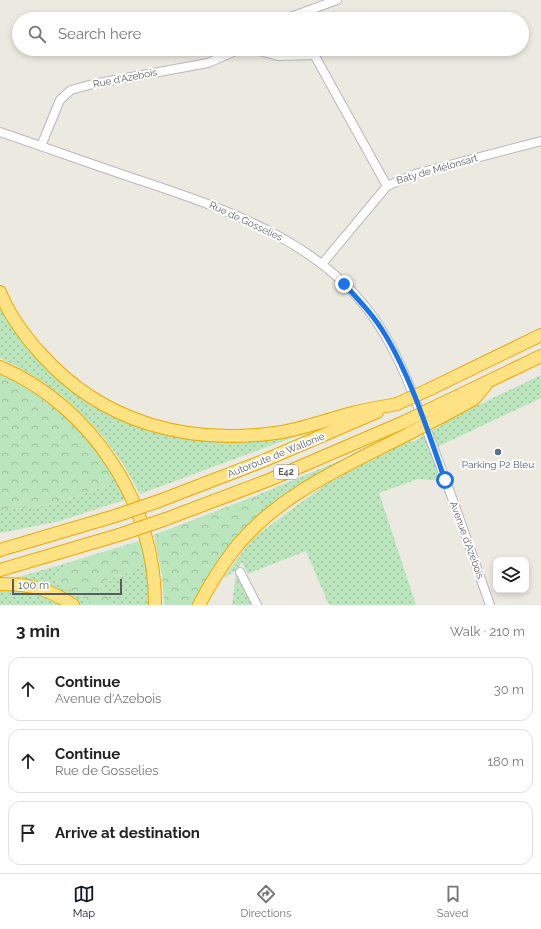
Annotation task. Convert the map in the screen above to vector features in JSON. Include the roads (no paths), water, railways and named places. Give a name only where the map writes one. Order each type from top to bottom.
[{"type":"highway","points":[[0,292],[16,323],[31,343],[69,381],[115,412],[169,430],[227,437],[283,432],[353,412],[397,404]]},
{"type":"highway","name":"Autoroute de Wallonie","points":[[0,550],[115,516],[159,501],[263,461],[397,404],[541,335]]},
{"type":"highway","points":[[199,605],[210,584],[234,550],[256,527],[285,502],[321,480],[410,433],[439,412],[474,399],[488,382],[541,356]]},
{"type":"highway","points":[[0,367],[39,387],[65,408],[90,432],[108,455],[124,482],[144,527],[154,578],[155,605]]},
{"type":"highway","name":"Autoroute de Wallonie","points":[[0,570],[122,534],[269,480],[404,422],[439,412]]},
{"type":"highway","points":[[0,584],[37,586],[56,594],[73,605]]},
{"type":"street","points":[[306,12],[337,0]]},
{"type":"street","name":"Rue d'Azebois","points":[[41,146],[60,100],[71,90],[93,84],[208,63],[224,56]]},
{"type":"street","points":[[314,56],[387,186]]},
{"type":"street","name":"Rue de Gosselies","points":[[0,132],[205,202],[272,231],[303,249],[344,284],[368,310],[386,335],[402,366],[435,452]]},
{"type":"street","name":"Baty de Mélonsart","points":[[322,264],[387,186],[415,174],[541,141]]},
{"type":"street","name":"Avenue d'Azebois","points":[[435,452],[490,605]]},
{"type":"street","points":[[240,572],[257,605]]},
{"type":"place","name":"Parking P2 Bleu","points":[[498,452]]}]
